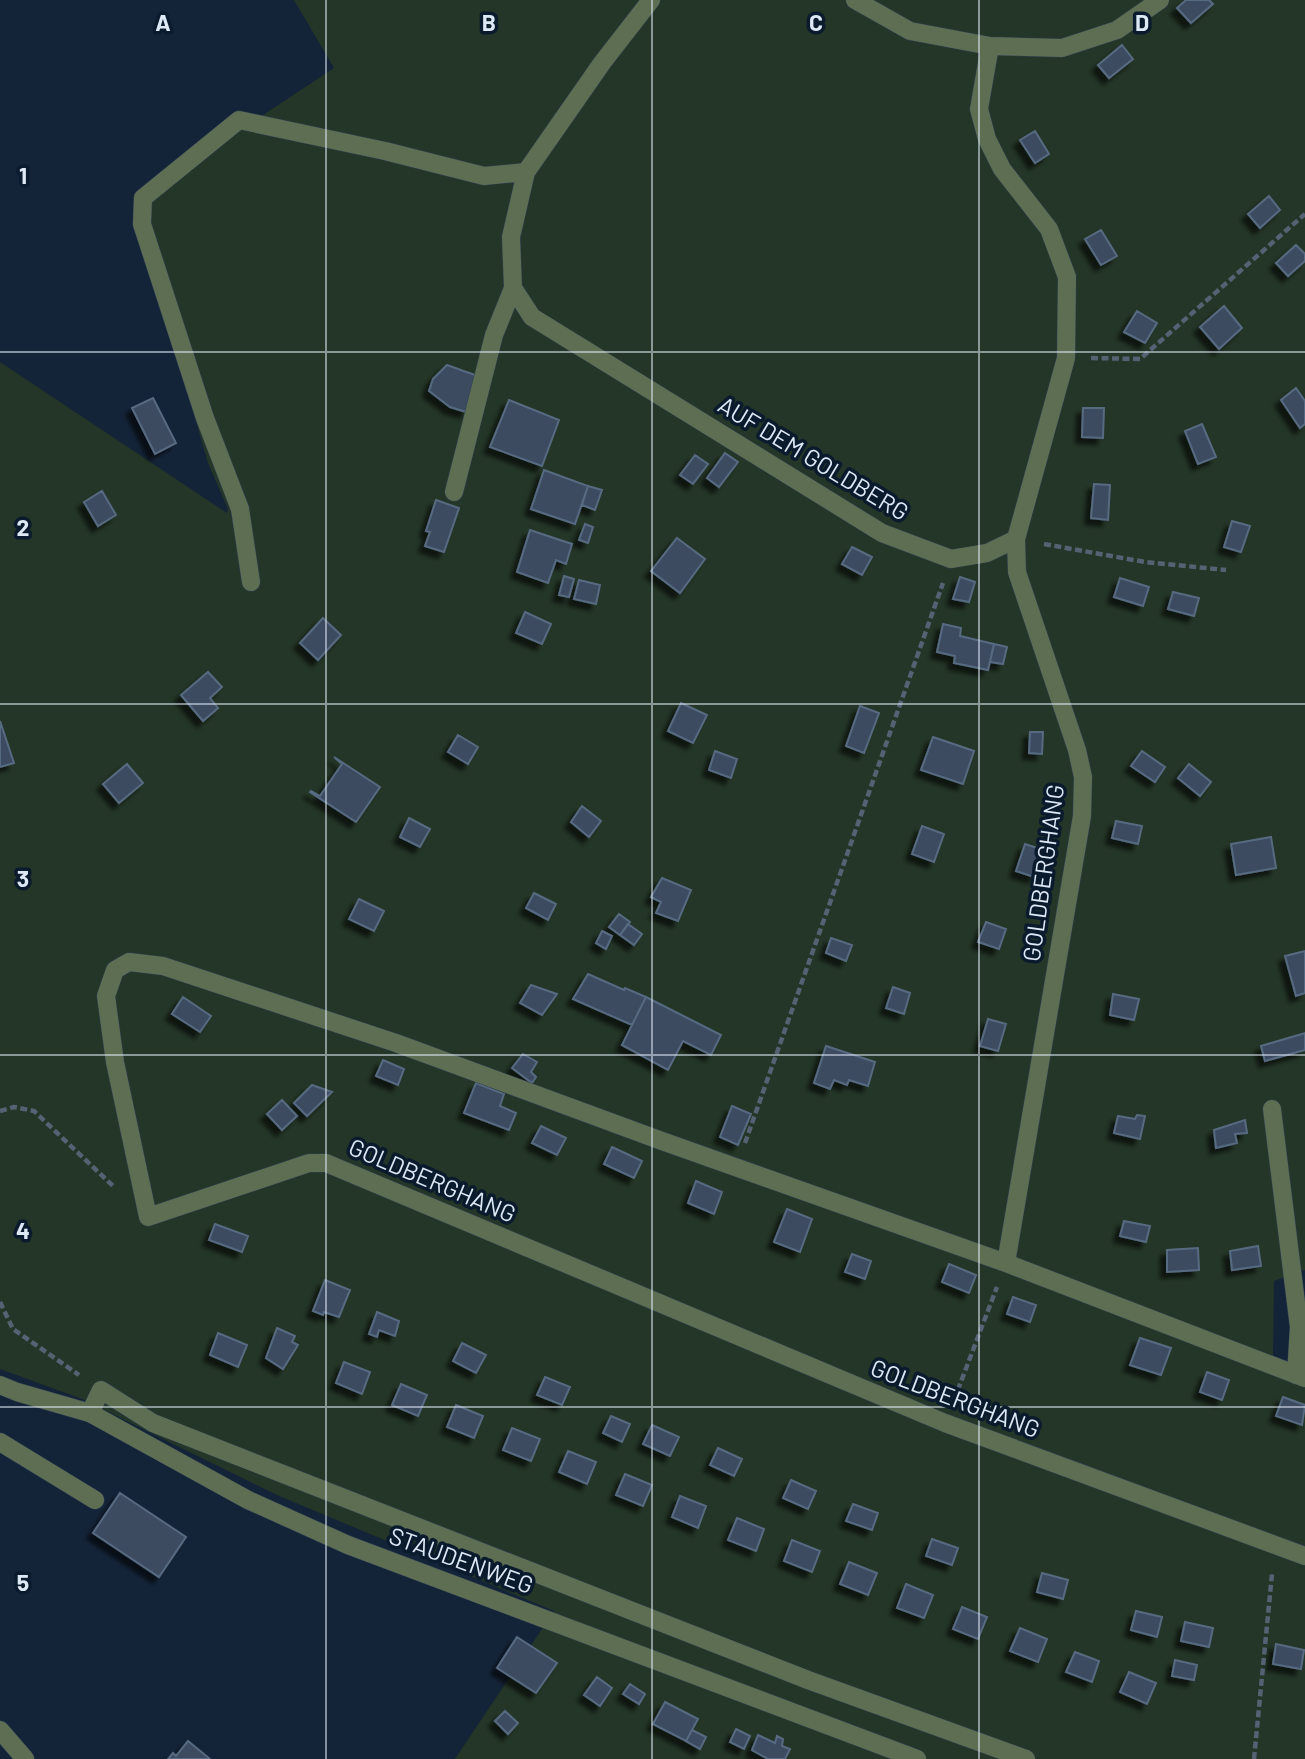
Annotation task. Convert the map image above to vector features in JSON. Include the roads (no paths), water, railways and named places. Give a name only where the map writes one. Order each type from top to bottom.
[{"type":"street","points":[[453,492],[494,335],[513,288],[511,237],[526,172],[602,63],[651,0]]},
{"type":"street","points":[[855,0],[910,31],[990,46],[1062,48],[1117,30],[1160,0]]},
{"type":"street","points":[[990,46],[979,109],[987,139],[1002,169],[1049,229],[1067,277],[1066,358],[1016,539]]},
{"type":"street","points":[[251,582],[240,509],[205,418],[142,224],[143,198],[239,120],[385,151],[484,176],[526,172]]},
{"type":"street","name":"AUF DEM GOLDBERG","points":[[513,288],[532,317],[882,533],[951,559],[987,553],[1016,539]]},
{"type":"street","name":"GOLDBERGHANG","points":[[1016,539],[1017,572],[1077,750],[1083,777],[1082,816],[1006,1262],[383,1039],[163,966],[129,962],[115,970],[106,996],[115,1062],[148,1217],[309,1163],[326,1163],[945,1423],[1305,1556]]},
{"type":"street","points":[[1006,1262],[1301,1377],[1299,1327],[1272,1109]]},
{"type":"street","name":"STAUDENWEG","points":[[0,1385],[90,1413],[248,1500],[348,1545],[917,1759]]},
{"type":"street","points":[[90,1413],[101,1390],[153,1423],[808,1680],[1027,1759]]},
{"type":"street","points":[[0,1442],[95,1500]]},
{"type":"street","points":[[0,1730],[25,1759]]}]
